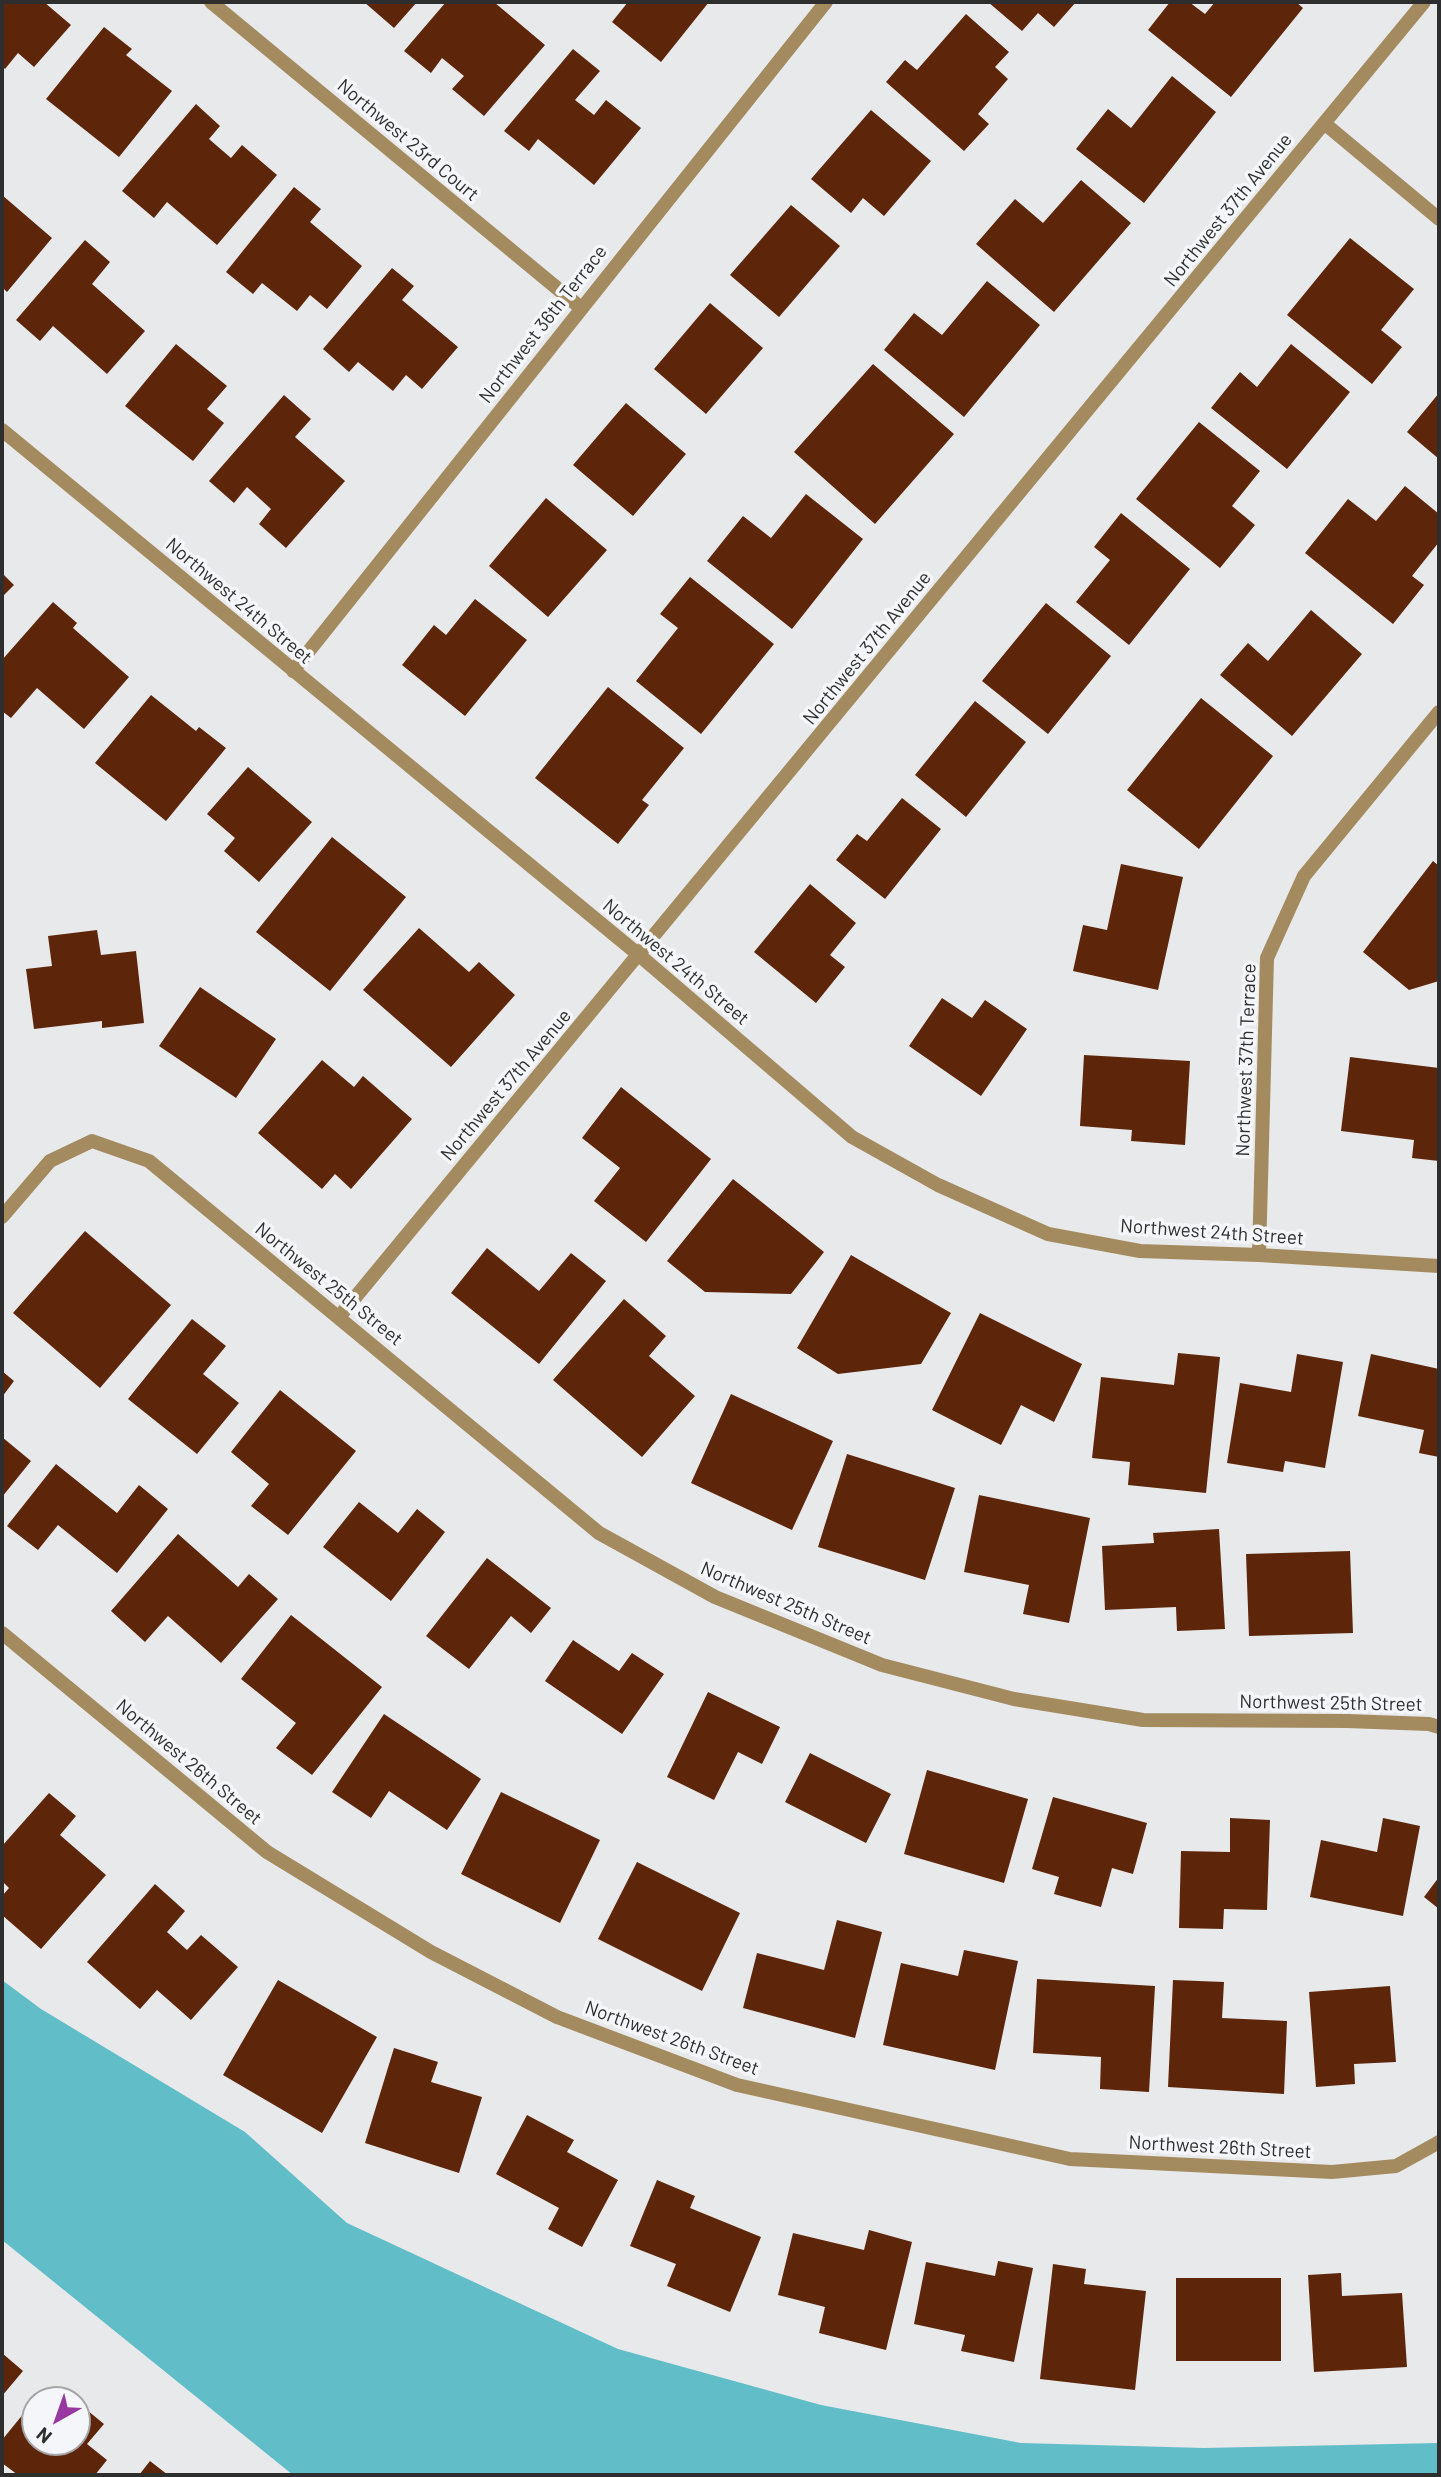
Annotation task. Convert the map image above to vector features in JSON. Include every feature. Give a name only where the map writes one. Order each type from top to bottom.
[{"type":"street","name":"Northwest 23rd Court","points":[[211,2],[580,308]]},
{"type":"street","name":"Northwest 36th Terrace","points":[[293,671],[826,2]]},
{"type":"street","name":"Northwest 37th Avenue","points":[[339,1317],[1424,2]]},
{"type":"street","points":[[1324,123],[1439,219]]},
{"type":"street","name":"Northwest 24th Street","points":[[2,430],[639,955],[852,1137],[938,1185],[1048,1234],[1140,1251],[1439,1266]]},
{"type":"street","name":"Northwest 37th Terrace","points":[[1259,1255],[1267,958],[1304,876],[1439,712]]},
{"type":"street","name":"Northwest 25th Street","points":[[2,1217],[50,1160],[92,1141],[149,1161],[599,1532],[715,1597],[882,1665],[1014,1699],[1143,1720],[1348,1721],[1429,1724],[1439,1727]]},
{"type":"street","name":"Northwest 26th Street","points":[[2,1633],[267,1852],[431,1952],[557,2017],[737,2085],[1070,2159],[1332,2172],[1396,2166],[1439,2142]]},
{"type":"water","points":[[2,1980],[41,2009],[245,2132],[347,2223],[618,2349],[821,2405],[1021,2443],[1204,2448],[1439,2443],[1439,2475],[293,2475],[2,2240]]},
{"type":"building","points":[[2,2],[44,2],[71,25],[34,67],[18,53],[5,69],[2,66]]},
{"type":"building","points":[[364,2],[417,2],[394,28]]},
{"type":"building","points":[[446,2],[494,2],[545,45],[484,116],[452,89],[464,76],[442,58],[431,73],[404,51]]},
{"type":"building","points":[[628,2],[709,2],[661,62],[612,22]]},
{"type":"building","points":[[988,2],[1076,2],[1054,27],[1038,13],[1022,31]]},
{"type":"building","points":[[1170,2],[1189,2],[1205,14],[1215,2],[1296,2],[1303,8],[1231,97],[1148,30]]},
{"type":"building","points":[[966,14],[1009,52],[995,67],[1008,79],[978,114],[989,124],[964,151],[886,82],[905,60],[917,70]]},
{"type":"building","points":[[104,27],[132,49],[126,55],[172,91],[119,157],[46,99]]},
{"type":"building","points":[[573,49],[600,71],[575,100],[594,115],[606,100],[641,128],[594,185],[538,139],[529,151],[504,131]]},
{"type":"building","points":[[1172,76],[1216,112],[1144,203],[1076,149],[1108,109],[1131,128]]},
{"type":"building","points":[[196,104],[220,126],[209,139],[231,158],[242,145],[277,175],[217,245],[167,202],[154,218],[122,191]]},
{"type":"building","points":[[871,110],[931,161],[884,216],[863,198],[851,213],[811,179]]},
{"type":"building","points":[[1081,180],[1131,223],[1054,312],[976,244],[1015,199],[1043,223]]},
{"type":"building","points":[[294,187],[321,209],[310,222],[362,266],[327,309],[310,295],[297,311],[262,283],[253,294],[226,272]]},
{"type":"building","points":[[2,195],[52,238],[7,292],[2,287]]},
{"type":"building","points":[[791,205],[840,246],[779,317],[730,275]]},
{"type":"building","points":[[1350,238],[1414,289],[1381,330],[1402,347],[1372,384],[1287,315]]},
{"type":"building","points":[[85,240],[110,262],[92,284],[145,331],[107,374],[53,326],[40,341],[16,320]]},
{"type":"building","points":[[392,268],[414,286],[402,300],[458,347],[422,389],[406,375],[393,391],[358,362],[349,372],[323,349]]},
{"type":"building","points":[[987,281],[1040,325],[964,417],[884,350],[914,313],[942,335]]},
{"type":"building","points":[[710,303],[763,348],[706,414],[654,369]]},
{"type":"building","points":[[176,344],[227,386],[207,409],[224,423],[193,461],[125,406]]},
{"type":"building","points":[[1291,344],[1350,392],[1287,469],[1211,408],[1240,372],[1257,387]]},
{"type":"building","points":[[873,364],[954,434],[875,524],[794,452]]},
{"type":"building","points":[[1439,393],[1439,459],[1407,432]]},
{"type":"building","points":[[284,395],[311,419],[295,437],[345,481],[286,548],[259,524],[271,509],[247,487],[234,503],[209,481]]},
{"type":"building","points":[[626,403],[686,454],[633,516],[573,465]]},
{"type":"building","points":[[1199,422],[1260,471],[1232,506],[1255,525],[1220,568],[1136,499]]},
{"type":"building","points":[[1405,486],[1439,514],[1439,542],[1412,576],[1424,585],[1393,624],[1305,553],[1348,499],[1376,521]]},
{"type":"building","points":[[806,494],[863,539],[792,629],[707,561],[743,516],[771,538]]},
{"type":"building","points":[[546,498],[607,550],[548,617],[489,566]]},
{"type":"building","points":[[1121,513],[1190,569],[1129,645],[1076,602],[1110,560],[1094,547]]},
{"type":"building","points":[[2,573],[14,585],[2,597]]},
{"type":"building","points":[[690,577],[774,644],[701,734],[636,681],[678,628],[660,614]]},
{"type":"building","points":[[475,599],[527,640],[465,716],[402,665],[434,625],[446,635]]},
{"type":"building","points":[[53,602],[77,623],[73,628],[129,677],[84,729],[37,688],[11,718],[2,711],[2,660]]},
{"type":"building","points":[[1046,603],[1111,656],[1048,734],[982,681]]},
{"type":"building","points":[[1311,610],[1362,654],[1292,736],[1220,675],[1248,643],[1268,661]]},
{"type":"building","points":[[608,687],[684,748],[642,800],[649,805],[618,844],[535,778]]},
{"type":"building","points":[[151,695],[196,731],[199,727],[226,748],[166,821],[95,763]]},
{"type":"building","points":[[1201,698],[1273,756],[1199,849],[1127,790]]},
{"type":"building","points":[[975,701],[1026,742],[966,817],[915,775]]},
{"type":"building","points":[[248,767],[312,822],[259,882],[224,851],[235,838],[207,814]]},
{"type":"building","points":[[902,798],[941,829],[885,899],[836,860],[857,834],[867,841]]},
{"type":"building","points":[[332,837],[406,897],[330,991],[256,932]]},
{"type":"building","points":[[1433,861],[1439,866],[1439,981],[1409,990],[1363,952]]},
{"type":"building","points":[[1121,864],[1183,877],[1158,990],[1073,971],[1083,925],[1107,930]]},
{"type":"building","points":[[810,884],[856,923],[830,955],[845,967],[816,1003],[754,952]]},
{"type":"building","points":[[419,928],[469,972],[479,962],[515,995],[451,1067],[363,990]]},
{"type":"building","points":[[97,930],[101,955],[136,951],[144,1023],[102,1028],[102,1021],[34,1029],[26,969],[52,966],[48,936]]},
{"type":"building","points":[[200,987],[276,1039],[236,1098],[159,1046]]},
{"type":"building","points":[[942,998],[972,1018],[985,1000],[1027,1029],[981,1096],[909,1046]]},
{"type":"building","points":[[1084,1055],[1190,1061],[1185,1145],[1131,1141],[1132,1130],[1080,1126]]},
{"type":"building","points":[[1350,1057],[1439,1068],[1439,1161],[1412,1158],[1414,1140],[1341,1131]]},
{"type":"building","points":[[322,1060],[354,1087],[363,1076],[412,1119],[351,1189],[335,1174],[322,1189],[258,1133]]},
{"type":"building","points":[[621,1087],[711,1159],[646,1242],[594,1201],[620,1168],[582,1138]]},
{"type":"building","points":[[733,1179],[824,1252],[791,1294],[705,1292],[667,1261]]},
{"type":"building","points":[[85,1231],[171,1305],[100,1388],[13,1313]]},
{"type":"building","points":[[487,1248],[539,1291],[571,1253],[606,1281],[539,1364],[451,1293]]},
{"type":"building","points":[[851,1255],[951,1313],[921,1364],[838,1374],[797,1348]]},
{"type":"building","points":[[624,1299],[666,1336],[649,1356],[695,1396],[642,1457],[553,1380]]},
{"type":"building","points":[[980,1313],[1082,1364],[1054,1422],[1021,1405],[1001,1445],[932,1410]]},
{"type":"building","points":[[192,1319],[226,1346],[203,1374],[239,1403],[197,1454],[128,1399]]},
{"type":"building","points":[[1178,1353],[1220,1357],[1206,1493],[1128,1485],[1130,1462],[1092,1458],[1101,1377],[1174,1385]]},
{"type":"building","points":[[1297,1354],[1343,1362],[1325,1468],[1285,1461],[1283,1472],[1227,1463],[1240,1383],[1291,1392]]},
{"type":"building","points":[[1371,1354],[1439,1369],[1439,1457],[1419,1453],[1424,1430],[1358,1416]]},
{"type":"building","points":[[2,1371],[14,1381],[2,1397]]},
{"type":"building","points":[[280,1390],[356,1451],[288,1535],[251,1506],[269,1484],[231,1452]]},
{"type":"building","points":[[731,1394],[833,1441],[792,1530],[691,1483]]},
{"type":"building","points":[[2,1437],[31,1461],[2,1497]]},
{"type":"building","points":[[847,1454],[955,1488],[925,1580],[818,1547]]},
{"type":"building","points":[[56,1464],[117,1513],[139,1485],[168,1509],[117,1573],[58,1525],[38,1550],[7,1526]]},
{"type":"building","points":[[979,1495],[1090,1518],[1069,1623],[1023,1614],[1029,1585],[964,1572]]},
{"type":"building","points":[[359,1502],[398,1533],[417,1509],[445,1532],[391,1601],[323,1547]]},
{"type":"building","points":[[1219,1529],[1225,1629],[1177,1631],[1176,1607],[1105,1610],[1102,1546],[1154,1543],[1153,1533]]},
{"type":"building","points":[[178,1534],[238,1587],[249,1574],[278,1599],[221,1663],[168,1616],[145,1642],[111,1611]]},
{"type":"building","points":[[1350,1551],[1353,1633],[1249,1636],[1246,1554]]},
{"type":"building","points":[[487,1558],[551,1608],[531,1633],[511,1616],[469,1669],[426,1636]]},
{"type":"building","points":[[291,1615],[382,1687],[312,1775],[276,1748],[296,1723],[241,1679]]},
{"type":"building","points":[[573,1640],[619,1671],[632,1653],[664,1674],[622,1734],[545,1681]]},
{"type":"building","points":[[708,1692],[780,1727],[762,1764],[738,1752],[714,1800],[667,1777]]},
{"type":"building","points":[[384,1714],[481,1779],[447,1830],[389,1791],[371,1818],[332,1792]]},
{"type":"building","points":[[810,1753],[891,1794],[866,1843],[785,1802]]},
{"type":"building","points":[[927,1770],[1028,1799],[1004,1883],[904,1854]]},
{"type":"building","points":[[501,1792],[600,1840],[560,1923],[461,1874]]},
{"type":"building","points":[[49,1793],[76,1816],[60,1835],[106,1875],[41,1949],[2,1915],[2,1896],[9,1888],[2,1881],[2,1846]]},
{"type":"building","points":[[1053,1797],[1147,1823],[1133,1874],[1112,1868],[1101,1907],[1054,1894],[1059,1877],[1032,1869]]},
{"type":"building","points":[[1230,1818],[1270,1820],[1267,1910],[1224,1909],[1223,1929],[1179,1928],[1181,1851],[1230,1852]]},
{"type":"building","points":[[1383,1818],[1420,1826],[1403,1916],[1310,1897],[1321,1840],[1377,1852]]},
{"type":"building","points":[[637,1862],[740,1913],[702,1991],[598,1939]]},
{"type":"building","points":[[1439,1877],[1439,1909],[1424,1897]]},
{"type":"building","points":[[155,1884],[185,1911],[167,1932],[187,1950],[201,1935],[238,1967],[191,2020],[157,1990],[140,2009],[87,1962]]},
{"type":"building","points":[[837,1920],[882,1932],[855,2038],[743,2008],[757,1953],[824,1970]]},
{"type":"building","points":[[964,1950],[1018,1961],[995,2070],[883,2045],[901,1963],[958,1976]]},
{"type":"building","points":[[1037,1979],[1155,1986],[1149,2092],[1100,2089],[1101,2057],[1033,2053]]},
{"type":"building","points":[[278,1980],[377,2037],[322,2133],[223,2075]]},
{"type":"building","points":[[1173,1980],[1224,1982],[1222,2018],[1287,2021],[1284,2094],[1168,2087]]},
{"type":"building","points":[[1390,1986],[1396,2062],[1354,2064],[1355,2084],[1316,2087],[1309,1992]]},
{"type":"building","points":[[394,2048],[438,2062],[431,2082],[482,2097],[459,2173],[365,2143]]},
{"type":"building","points":[[527,2115],[574,2140],[567,2152],[618,2180],[582,2247],[548,2229],[559,2208],[496,2174]]},
{"type":"building","points":[[657,2180],[695,2196],[690,2208],[761,2237],[730,2312],[667,2286],[676,2264],[630,2246]]},
{"type":"building","points":[[869,2230],[912,2242],[886,2350],[819,2333],[825,2307],[778,2295],[793,2233],[864,2250]]},
{"type":"building","points":[[998,2261],[1033,2268],[1014,2362],[961,2351],[965,2335],[914,2324],[926,2262],[995,2276]]},
{"type":"building","points":[[1053,2264],[1086,2269],[1084,2284],[1146,2291],[1135,2390],[1040,2379]]},
{"type":"building","points":[[1341,2273],[1342,2296],[1402,2293],[1407,2367],[1314,2372],[1308,2275]]},
{"type":"building","points":[[1176,2278],[1281,2278],[1281,2361],[1176,2361]]},
{"type":"building","points":[[2,2353],[23,2371],[2,2396]]},
{"type":"building","points":[[91,2413],[104,2424],[91,2439]]},
{"type":"building","points":[[21,2417],[21,2456],[91,2456],[91,2447],[107,2460],[95,2475],[18,2475],[2,2463],[2,2440]]},
{"type":"building","points":[[150,2461],[168,2475],[139,2475]]}]
